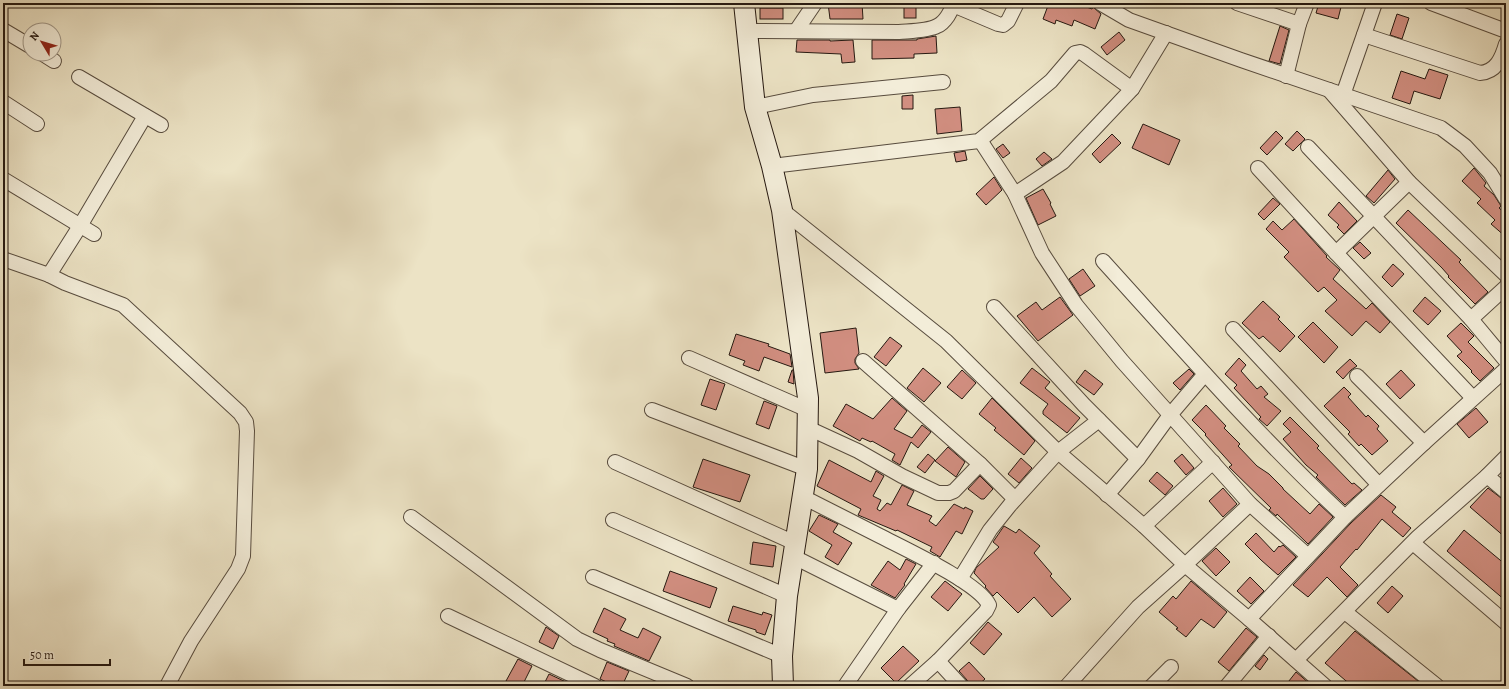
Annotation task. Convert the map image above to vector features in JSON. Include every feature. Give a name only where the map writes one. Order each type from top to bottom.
[{"type":"street","points":[[744,3],[755,107],[772,166],[782,210],[808,398],[808,469],[787,596],[782,656],[783,686]]},
{"type":"street","points":[[796,31],[815,3]]},
{"type":"street","points":[[747,31],[899,32],[919,30],[938,26],[946,18],[954,4],[1003,25],[1008,21],[1017,3]]},
{"type":"street","points":[[1100,3],[1129,20],[1286,76],[1441,128],[1465,146],[1480,162],[1490,173],[1506,199]]},
{"type":"street","points":[[1237,3],[1299,24]]},
{"type":"street","points":[[1286,76],[1299,24],[1307,3]]},
{"type":"street","points":[[1343,95],[1375,3]]},
{"type":"street","points":[[1431,3],[1506,31]]},
{"type":"street","points":[[3,30],[22,41]]},
{"type":"street","points":[[1015,194],[1063,162],[1132,89],[1166,33]]},
{"type":"street","points":[[1364,35],[1480,73],[1493,68],[1501,59],[1506,44]]},
{"type":"street","points":[[772,166],[980,140],[1051,81],[1075,53],[1080,52],[1084,54],[1132,89]]},
{"type":"street","points":[[79,77],[161,124]]},
{"type":"street","points":[[755,107],[813,95],[943,82]]},
{"type":"street","points":[[1328,90],[1409,182],[1506,275]]},
{"type":"street","points":[[3,102],[37,124]]},
{"type":"street","points":[[49,275],[80,226],[145,116]]},
{"type":"street","points":[[980,140],[1015,194],[1042,253],[1076,305],[1122,361],[1250,504],[1308,556]]},
{"type":"street","points":[[1308,147],[1471,320],[1506,361]]},
{"type":"street","points":[[1258,168],[1473,398]]},
{"type":"street","points":[[3,179],[94,234]]},
{"type":"street","points":[[1336,253],[1409,182]]},
{"type":"street","points":[[782,210],[946,341],[1058,452],[1144,526],[1185,565],[1269,636],[1325,686]]},
{"type":"street","points":[[3,259],[49,275],[65,283],[123,305],[240,413],[246,422],[247,431],[243,556],[238,569],[191,641],[167,686]]},
{"type":"street","points":[[1103,260],[1205,374],[1312,488],[1345,517]]},
{"type":"street","points":[[1471,320],[1506,287]]},
{"type":"street","points":[[994,308],[1099,420],[1138,459]]},
{"type":"street","points":[[1233,329],[1379,485]]},
{"type":"street","points":[[689,358],[808,419],[902,476],[938,493],[949,494],[954,491],[980,464]]},
{"type":"street","points":[[863,361],[980,464],[1015,500]]},
{"type":"street","points":[[1249,619],[1345,517],[1424,442],[1506,369]]},
{"type":"street","points":[[1107,495],[1138,459],[1170,415],[1205,374]]},
{"type":"street","points":[[1357,376],[1424,442]]},
{"type":"street","points":[[652,410],[808,469]]},
{"type":"street","points":[[960,579],[990,530],[1015,500],[1058,452],[1099,420]]},
{"type":"street","points":[[1296,660],[1414,543],[1506,457]]},
{"type":"street","points":[[615,462],[794,549],[898,610]]},
{"type":"street","points":[[1144,526],[1213,462]]},
{"type":"street","points":[[1487,476],[1506,492]]},
{"type":"street","points":[[803,497],[934,563],[960,579],[986,598],[989,605],[986,611],[938,662],[910,686]]},
{"type":"street","points":[[1067,686],[1138,607],[1250,504]]},
{"type":"street","points":[[411,517],[577,639],[687,686]]},
{"type":"street","points":[[613,520],[787,596]]},
{"type":"street","points":[[1414,543],[1506,623]]},
{"type":"street","points":[[845,686],[898,610],[934,563]]},
{"type":"street","points":[[593,577],[782,656]]},
{"type":"street","points":[[1345,612],[1437,686]]},
{"type":"street","points":[[448,616],[595,686]]},
{"type":"street","points":[[1227,686],[1269,636]]},
{"type":"street","points":[[938,662],[961,686]]},
{"type":"street","points":[[1152,686],[1171,667]]},
{"type":"building","points":[[828,3],[862,3],[863,19],[830,19]]},
{"type":"building","points":[[904,3],[916,3],[916,18],[904,18]]},
{"type":"building","points":[[1049,3],[1058,3],[1067,7],[1068,3],[1076,3],[1092,9],[1093,7],[1101,14],[1095,29],[1074,20],[1072,26],[1056,20],[1055,24],[1043,19]]},
{"type":"building","points":[[1319,3],[1342,3],[1338,19],[1316,13]]},
{"type":"building","points":[[760,8],[783,8],[783,19],[760,19]]},
{"type":"building","points":[[1397,14],[1409,18],[1402,39],[1390,35]]},
{"type":"building","points":[[1280,26],[1289,30],[1280,64],[1269,61]]},
{"type":"building","points":[[1119,32],[1125,40],[1107,55],[1101,47]]},
{"type":"building","points":[[936,36],[937,53],[914,54],[914,58],[872,59],[872,40],[917,40]]},
{"type":"building","points":[[797,40],[853,40],[855,62],[842,63],[841,54],[796,52]]},
{"type":"building","points":[[1429,69],[1448,75],[1440,99],[1414,91],[1410,104],[1392,98],[1401,71],[1425,79]]},
{"type":"building","points":[[913,95],[913,109],[902,109],[902,96]]},
{"type":"building","points":[[960,107],[962,131],[937,134],[935,109]]},
{"type":"building","points":[[1143,124],[1180,140],[1169,165],[1132,148]]},
{"type":"building","points":[[1276,131],[1283,138],[1267,155],[1260,148]]},
{"type":"building","points":[[1297,131],[1305,139],[1293,151],[1285,144]]},
{"type":"building","points":[[1112,134],[1121,143],[1100,163],[1092,154]]},
{"type":"building","points":[[1003,144],[1010,153],[1003,158],[996,149]]},
{"type":"building","points":[[965,151],[967,160],[956,162],[954,153]]},
{"type":"building","points":[[1044,152],[1052,159],[1042,166],[1036,159]]},
{"type":"building","points":[[1474,168],[1486,183],[1484,186],[1494,195],[1501,206],[1499,208],[1506,214],[1506,237],[1491,224],[1495,220],[1477,203],[1481,199],[1462,181]]},
{"type":"building","points":[[1388,170],[1395,179],[1374,203],[1366,196]]},
{"type":"building","points":[[994,177],[1002,190],[986,205],[976,194]]},
{"type":"building","points":[[1043,189],[1056,216],[1038,225],[1026,198]]},
{"type":"building","points":[[1273,198],[1280,204],[1264,220],[1258,214]]},
{"type":"building","points":[[1339,202],[1357,221],[1344,234],[1337,227],[1339,225],[1328,215]]},
{"type":"building","points":[[1408,210],[1461,260],[1459,262],[1488,292],[1475,304],[1448,277],[1449,276],[1442,268],[1396,223]]},
{"type":"building","points":[[1294,219],[1327,256],[1326,257],[1340,270],[1333,279],[1366,309],[1372,303],[1390,322],[1380,333],[1366,321],[1352,336],[1325,311],[1337,300],[1324,287],[1318,292],[1284,257],[1289,252],[1266,229],[1273,221],[1282,230]]},
{"type":"building","points":[[1360,242],[1371,253],[1364,259],[1353,248]]},
{"type":"building","points":[[1393,264],[1404,274],[1392,287],[1382,277]]},
{"type":"building","points":[[1083,269],[1095,286],[1080,296],[1069,279]]},
{"type":"building","points":[[1060,297],[1073,315],[1038,341],[1017,316],[1036,302],[1042,310]]},
{"type":"building","points":[[1425,297],[1441,311],[1428,325],[1413,311]]},
{"type":"building","points":[[1263,301],[1280,317],[1278,319],[1295,336],[1280,352],[1263,336],[1259,339],[1242,323]]},
{"type":"building","points":[[1313,322],[1338,347],[1324,363],[1298,337]]},
{"type":"building","points":[[1461,323],[1474,336],[1468,342],[1494,368],[1480,381],[1457,356],[1462,352],[1447,336]]},
{"type":"building","points":[[856,328],[859,353],[855,359],[855,363],[859,369],[825,373],[820,333]]},
{"type":"building","points":[[736,334],[769,344],[768,346],[790,354],[792,367],[764,357],[759,371],[743,365],[745,361],[729,355]]},
{"type":"building","points":[[890,337],[902,346],[886,366],[874,357]]},
{"type":"building","points":[[1239,358],[1246,365],[1241,371],[1257,389],[1261,386],[1268,394],[1264,397],[1281,411],[1267,426],[1259,419],[1261,417],[1234,388],[1237,385],[1225,374]]},
{"type":"building","points":[[1350,359],[1357,366],[1343,379],[1336,372]]},
{"type":"building","points":[[923,368],[941,383],[924,402],[907,388]]},
{"type":"building","points":[[1032,368],[1050,382],[1045,388],[1080,418],[1067,433],[1043,414],[1043,411],[1048,404],[1020,383]]},
{"type":"building","points":[[1189,369],[1194,374],[1180,390],[1173,383]]},
{"type":"building","points":[[793,370],[794,384],[788,382]]},
{"type":"building","points":[[962,370],[976,383],[962,399],[947,387]]},
{"type":"building","points":[[1085,370],[1103,384],[1094,395],[1076,382]]},
{"type":"building","points":[[1401,370],[1415,385],[1400,399],[1386,384]]},
{"type":"building","points":[[710,379],[725,384],[716,410],[701,405]]},
{"type":"building","points":[[1344,387],[1351,394],[1348,397],[1366,417],[1368,415],[1379,426],[1377,429],[1388,441],[1372,455],[1361,444],[1359,446],[1348,434],[1350,432],[1324,406]]},
{"type":"building","points":[[892,398],[907,411],[894,429],[912,438],[922,425],[931,432],[918,448],[911,442],[900,465],[892,460],[895,454],[872,441],[871,442],[862,438],[860,441],[833,426],[846,404],[873,419]]},
{"type":"building","points":[[992,398],[1035,441],[1024,455],[994,430],[996,428],[979,414]]},
{"type":"building","points":[[764,401],[777,406],[769,429],[756,424]]},
{"type":"building","points":[[1206,405],[1226,426],[1224,428],[1240,444],[1238,446],[1257,466],[1269,474],[1310,514],[1319,504],[1333,517],[1308,544],[1277,514],[1276,516],[1269,510],[1271,508],[1229,467],[1232,465],[1192,420]]},
{"type":"building","points":[[1476,408],[1488,422],[1469,438],[1457,424]]},
{"type":"building","points":[[1290,417],[1319,446],[1317,448],[1352,484],[1354,483],[1362,490],[1345,505],[1316,477],[1318,475],[1306,465],[1283,439],[1291,432],[1283,424]]},
{"type":"building","points":[[948,447],[965,462],[956,477],[935,461]]},
{"type":"building","points":[[928,454],[935,460],[925,473],[917,467]]},
{"type":"building","points":[[1182,454],[1194,468],[1186,475],[1174,461]]},
{"type":"building","points":[[1021,458],[1032,468],[1019,483],[1008,474]]},
{"type":"building","points":[[703,459],[750,475],[740,502],[693,487]]},
{"type":"building","points":[[829,460],[871,482],[876,471],[884,476],[873,496],[881,500],[877,509],[880,511],[887,503],[891,505],[902,485],[914,491],[907,505],[932,516],[929,521],[936,526],[954,504],[964,509],[965,507],[973,511],[962,534],[956,531],[940,557],[930,551],[932,547],[897,530],[896,531],[858,515],[861,509],[817,486]]},
{"type":"building","points":[[1157,472],[1173,486],[1165,495],[1149,481]]},
{"type":"building","points":[[980,476],[993,489],[984,499],[981,499],[968,489]]},
{"type":"building","points":[[1223,488],[1237,504],[1223,517],[1209,501]]},
{"type":"building","points":[[1488,488],[1506,500],[1506,538],[1470,507]]},
{"type":"building","points":[[1381,495],[1396,507],[1392,512],[1411,528],[1403,537],[1382,519],[1357,550],[1356,549],[1340,567],[1358,585],[1347,597],[1327,577],[1308,597],[1293,585],[1351,523]]},
{"type":"building","points":[[819,515],[838,524],[833,532],[852,543],[838,565],[825,557],[832,545],[809,531]]},
{"type":"building","points":[[1004,526],[1016,533],[1019,529],[1040,546],[1034,553],[1052,574],[1050,576],[1071,599],[1052,617],[1034,597],[1018,613],[997,592],[993,596],[974,573],[976,568],[999,547],[993,542]]},
{"type":"building","points":[[1464,530],[1506,565],[1506,601],[1447,551]]},
{"type":"building","points":[[1256,533],[1274,552],[1279,546],[1280,547],[1283,545],[1296,557],[1278,575],[1245,544]]},
{"type":"building","points":[[753,542],[776,546],[773,567],[750,564]]},
{"type":"building","points":[[1216,548],[1230,562],[1216,576],[1202,561]]},
{"type":"building","points":[[906,559],[916,564],[904,584],[905,585],[895,598],[871,585],[888,561],[900,570]]},
{"type":"building","points":[[670,571],[717,588],[710,608],[663,591]]},
{"type":"building","points":[[1250,577],[1264,591],[1251,604],[1237,591]]},
{"type":"building","points":[[945,581],[962,594],[948,611],[931,597]]},
{"type":"building","points":[[1191,581],[1227,612],[1214,628],[1201,619],[1186,637],[1159,612],[1173,596],[1176,599]]},
{"type":"building","points":[[1392,586],[1403,596],[1388,613],[1377,603]]},
{"type":"building","points":[[733,606],[762,615],[763,612],[772,615],[765,635],[756,632],[756,630],[728,621]]},
{"type":"building","points":[[604,608],[626,619],[620,630],[638,638],[643,628],[661,637],[649,661],[614,646],[615,644],[607,641],[608,639],[593,632]]},
{"type":"building","points":[[988,622],[1002,634],[984,655],[970,643]]},
{"type":"building","points":[[546,627],[559,636],[553,649],[539,642]]},
{"type":"building","points":[[1246,628],[1257,637],[1229,671],[1218,662]]},
{"type":"building","points":[[1355,631],[1418,681],[1414,686],[1352,686],[1325,663]]},
{"type":"building","points":[[903,646],[919,661],[896,683],[881,668]]},
{"type":"building","points":[[1264,655],[1268,659],[1260,670],[1255,666]]},
{"type":"building","points":[[518,659],[532,666],[522,686],[517,686],[506,681]]},
{"type":"building","points":[[607,662],[629,671],[622,686],[615,686],[600,679]]},
{"type":"building","points":[[969,662],[985,679],[977,686],[969,686],[967,680],[959,671]]},
{"type":"building","points":[[1296,672],[1302,677],[1312,686],[1285,686]]},
{"type":"building","points":[[549,674],[566,682],[575,686],[543,686]]}]
